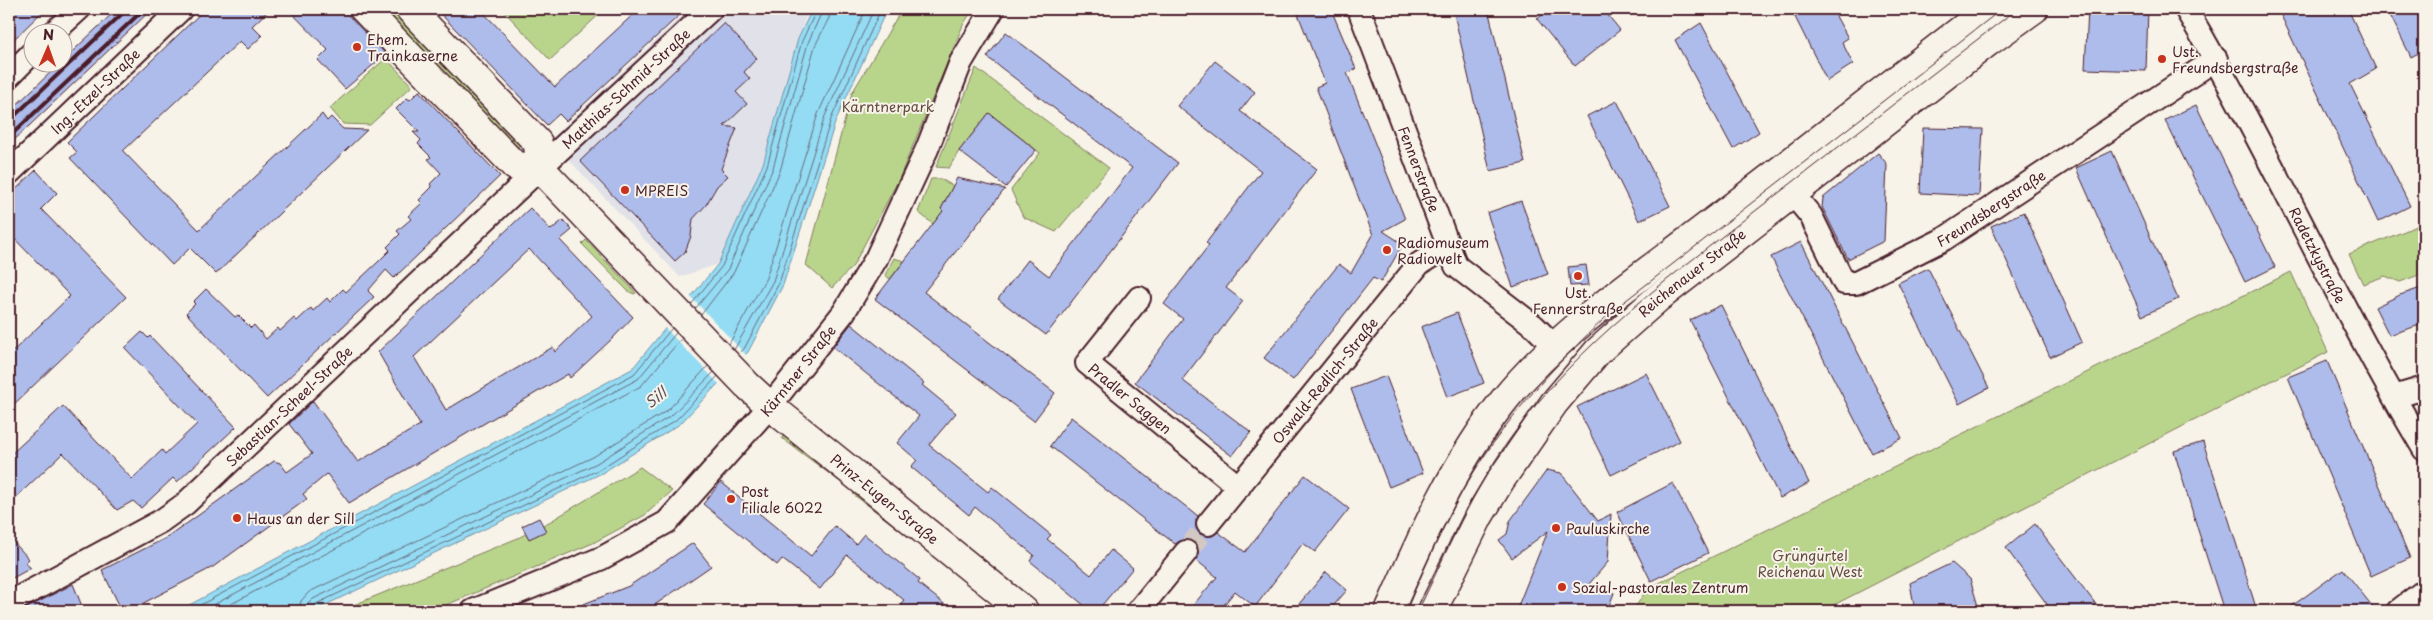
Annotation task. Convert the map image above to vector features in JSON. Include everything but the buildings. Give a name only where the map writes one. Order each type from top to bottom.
[{"type":"street","points":[[65,22],[79,9]]},
{"type":"street","name":"Ing.-Etzel-Straße","points":[[9,173],[181,9]]},
{"type":"street","points":[[364,9],[514,166],[540,168],[538,143],[410,9]]},
{"type":"street","name":"Matthias-Schmid-Straße","points":[[540,168],[711,9]]},
{"type":"street","name":"Kärntner Straße","points":[[473,611],[602,558],[667,522],[770,406],[844,312],[876,259],[927,149],[962,62],[993,9]]},
{"type":"street","name":"Fennerstraße","points":[[1358,9],[1456,266],[1534,326],[1554,346]]},
{"type":"street","name":"Reichenauer Straße","points":[[1389,611],[1431,516],[1462,460],[1506,398],[1554,346],[1988,9]]},
{"type":"street","name":"Reichenauer Straße","points":[[1432,611],[1496,488],[1554,403],[1598,351],[1630,322],[1792,193],[1988,42],[2034,9]]},
{"type":"street","name":"Radetzkystraße","points":[[2196,12],[2320,262],[2424,449]]},
{"type":"street","name":"Freundsbergstraße","points":[[1792,193],[1811,216],[1844,283],[1856,283],[1944,240],[2214,50]]},
{"type":"street","points":[[9,76],[22,63]]},
{"type":"street","name":"Prinz-Eugen-Straße","points":[[540,168],[747,385],[770,406],[1024,611]]},
{"type":"street","name":"Sebastian-Scheel-Straße","points":[[9,603],[161,520],[185,504],[540,168]]},
{"type":"street","name":"Oswald-Redlich-Straße","points":[[1208,524],[1419,264],[1449,245]]},
{"type":"street","name":"Pradler Saggen","points":[[1139,298],[1087,363],[1239,487]]},
{"type":"street","points":[[2394,396],[2424,388]]},
{"type":"street","points":[[1138,611],[1186,552]]},
{"type":"street","points":[[2398,611],[2424,591]]},
{"type":"shaded area","points":[[689,9],[809,9],[798,39],[763,164],[718,264],[680,277],[550,140]]},
{"type":"green space","points":[[379,9],[400,9],[525,140],[515,150]]},
{"type":"green space","points":[[502,9],[605,9],[550,60]]},
{"type":"green space","name":"Kärntnerpark","points":[[902,9],[973,9],[963,25],[899,179],[853,266],[832,288],[806,265],[852,93]]},
{"type":"green space","points":[[386,58],[412,86],[370,125],[343,124],[330,108]]},
{"type":"green space","points":[[976,68],[1109,168],[1056,232],[1023,217],[1011,190],[1040,153],[989,113],[959,151],[949,168],[936,167]]},
{"type":"green space","points":[[931,179],[941,179],[953,186],[941,209],[943,211],[933,224],[918,212]]},
{"type":"green space","points":[[2424,223],[2424,273],[2400,282],[2385,276],[2363,284],[2349,254]]},
{"type":"green space","points":[[586,240],[636,293],[628,291],[582,244]]},
{"type":"green space","points":[[894,258],[904,261],[890,279],[885,275]]},
{"type":"green space","name":"Grüngürtel Reichenau West","points":[[2291,272],[2328,352],[1822,611],[1633,611],[1647,589]]},
{"type":"green space","points":[[786,435],[842,480],[843,484],[783,439],[782,437]]},
{"type":"green space","points":[[640,467],[672,491],[645,515],[593,543],[432,611],[339,611],[518,538],[551,521]]},
{"type":"green space","points":[[856,492],[961,577],[853,494]]},
{"type":"water","name":"Sill","points":[[812,9],[887,9],[836,120],[783,285],[748,352],[680,424],[602,473],[313,611],[178,611],[632,369],[718,264],[763,164],[798,39]]},
{"type":"pier","points":[[689,295],[747,356],[720,385],[664,327]]},
{"type":"tunnel","points":[[1186,552],[1208,524]]},
{"type":"tram line","points":[[1406,611],[1445,525],[1475,470],[1510,420],[1571,351],[1616,308],[2002,9]]},
{"type":"tram line","points":[[1418,611],[1472,500],[1485,478],[1512,436],[1538,402],[1567,370],[1597,340],[1662,284],[2017,9]]},
{"type":"railway","points":[[9,121],[127,9]]},
{"type":"railway","points":[[9,137],[144,9]]},
{"type":"place","name":"Ehem. Trainkaserne","points":[[357,47]]},
{"type":"place","name":"Ust. Freundsbergstraße","points":[[2162,59]]},
{"type":"place","name":"MPREIS","points":[[625,190]]},
{"type":"place","name":"Radiomuseum Radiowelt","points":[[1387,250]]},
{"type":"place","name":"Ust. Fennerstraße","points":[[1578,276]]},
{"type":"place","name":"Post Filiale 6022","points":[[731,499]]},
{"type":"place","name":"Haus an der Sill","points":[[237,518]]},
{"type":"place","name":"Pauluskirche","points":[[1556,528]]},
{"type":"place","name":"Sozial-pastorales Zentrum","points":[[1562,587]]}]
